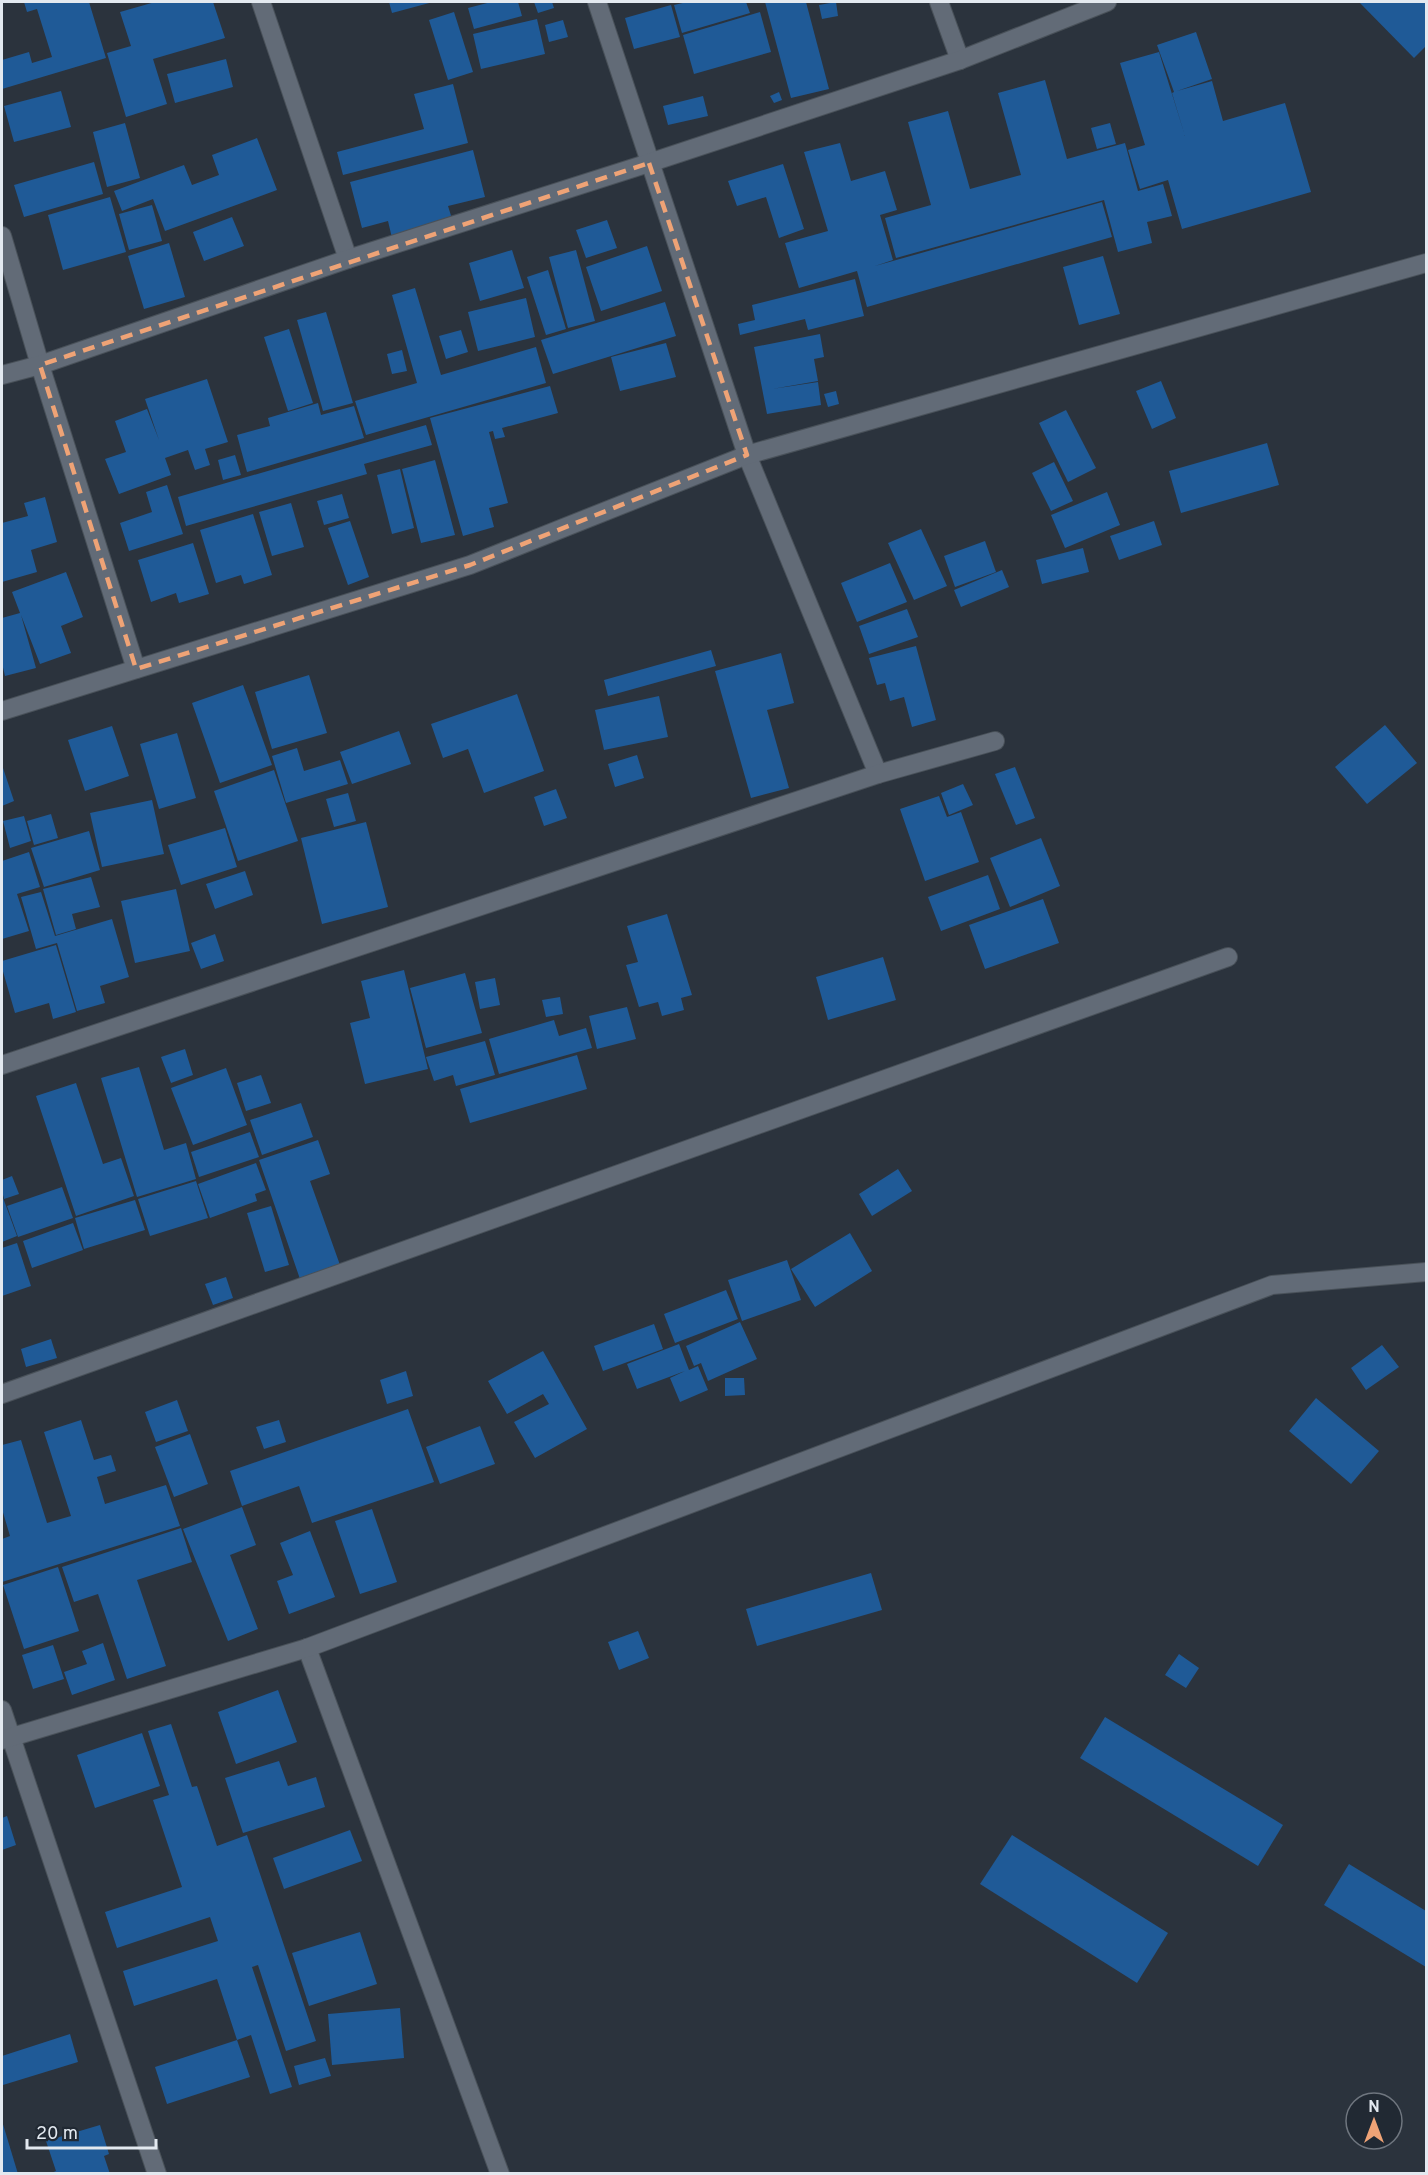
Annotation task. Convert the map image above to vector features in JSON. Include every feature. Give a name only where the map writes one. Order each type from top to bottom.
[{"type":"street","points":[[261,2],[348,259]]},
{"type":"street","points":[[597,2],[747,455],[878,774]]},
{"type":"street","points":[[939,2],[960,60]]},
{"type":"street","points":[[2,375],[40,365],[348,259],[650,163],[960,60],[1107,2]]},
{"type":"street","points":[[2,236],[40,365],[136,669]]},
{"type":"street","points":[[2,711],[470,565],[747,455],[1426,263]]},
{"type":"street","points":[[2,1065],[878,774],[995,741]]},
{"type":"street","points":[[2,1394],[1228,957]]},
{"type":"street","points":[[6,1739],[307,1648],[1272,1285],[1426,1272]]},
{"type":"street","points":[[307,1648],[500,2174]]},
{"type":"street","points":[[2,1710],[6,1739],[157,2174]]},
{"type":"highlighted area","points":[[649,163],[747,455],[470,565],[136,669],[40,365]]},
{"type":"building","points":[[24,2],[89,2],[106,58],[2,89],[2,60],[29,52],[32,63],[52,57],[37,9],[27,12]]},
{"type":"building","points":[[155,2],[213,2],[225,38],[153,59],[167,104],[126,117],[107,53],[131,46],[120,12]]},
{"type":"building","points":[[389,2],[433,2],[392,13]]},
{"type":"building","points":[[491,2],[518,2],[522,16],[474,29],[468,8]]},
{"type":"building","points":[[534,2],[552,2],[554,8],[538,13]]},
{"type":"building","points":[[687,2],[746,2],[750,13],[682,33],[674,5]]},
{"type":"building","points":[[765,2],[806,2],[829,89],[791,98]]},
{"type":"building","points":[[836,2],[838,16],[822,19],[819,5]]},
{"type":"building","points":[[1359,2],[1426,2],[1426,46],[1414,58]]},
{"type":"building","points":[[671,5],[680,37],[634,49],[625,18]]},
{"type":"building","points":[[454,12],[473,72],[448,80],[429,20]]},
{"type":"building","points":[[760,12],[771,52],[694,74],[683,35]]},
{"type":"building","points":[[537,19],[545,54],[481,69],[473,34]]},
{"type":"building","points":[[563,20],[568,37],[549,42],[545,25]]},
{"type":"building","points":[[1196,32],[1212,79],[1177,91],[1212,81],[1223,121],[1285,103],[1311,192],[1182,229],[1168,180],[1140,189],[1128,150],[1145,145],[1120,63],[1159,52],[1185,136],[1172,93],[1174,92],[1157,45]]},
{"type":"building","points":[[226,59],[233,87],[175,103],[167,74]]},
{"type":"building","points":[[1045,80],[1067,159],[1125,143],[1138,191],[1163,184],[1172,216],[1147,222],[1152,243],[1118,252],[1104,200],[896,258],[885,218],[931,205],[908,122],[948,111],[970,189],[1021,175],[998,93]]},
{"type":"building","points":[[453,84],[468,143],[343,175],[337,152],[424,129],[414,94]]},
{"type":"building","points":[[61,91],[71,127],[14,142],[4,106]]},
{"type":"building","points":[[779,92],[782,100],[774,103],[770,96]]},
{"type":"building","points":[[703,96],[708,116],[668,125],[663,106]]},
{"type":"building","points":[[125,123],[140,178],[107,187],[93,132]]},
{"type":"building","points":[[1110,123],[1116,144],[1097,149],[1091,128]]},
{"type":"building","points":[[257,138],[277,190],[165,231],[153,199],[122,211],[114,191],[184,165],[192,185],[219,175],[212,155]]},
{"type":"building","points":[[840,143],[851,181],[885,171],[897,210],[880,215],[893,260],[875,266],[1102,202],[1112,237],[867,307],[857,271],[799,288],[785,243],[828,231],[804,152]]},
{"type":"building","points":[[473,150],[485,197],[448,206],[453,222],[392,238],[388,221],[362,228],[350,182]]},
{"type":"building","points":[[94,162],[103,194],[24,217],[14,185]]},
{"type":"building","points":[[783,164],[804,229],[779,238],[766,197],[737,206],[728,181]]},
{"type":"building","points":[[110,197],[126,252],[63,270],[48,215]]},
{"type":"building","points":[[152,205],[162,241],[129,250],[119,214]]},
{"type":"building","points":[[232,217],[244,246],[204,261],[193,232]]},
{"type":"building","points":[[607,220],[617,248],[586,258],[576,230]]},
{"type":"building","points":[[169,243],[185,297],[144,309],[128,256]]},
{"type":"building","points":[[647,246],[662,291],[601,311],[586,267]]},
{"type":"building","points":[[512,250],[524,288],[480,301],[469,263]]},
{"type":"building","points":[[576,250],[595,321],[568,328],[549,257]]},
{"type":"building","points":[[1103,256],[1120,314],[1079,325],[1063,267]]},
{"type":"building","points":[[548,270],[566,329],[546,335],[527,277]]},
{"type":"building","points":[[855,279],[864,316],[808,330],[805,319],[740,335],[738,324],[755,320],[752,305]]},
{"type":"building","points":[[415,288],[441,375],[536,347],[546,383],[366,435],[355,401],[417,383],[392,295]]},
{"type":"building","points":[[526,298],[535,337],[478,351],[468,312]]},
{"type":"building","points":[[665,302],[676,336],[553,374],[541,340]]},
{"type":"building","points":[[326,312],[353,403],[323,411],[297,320]]},
{"type":"building","points":[[289,329],[313,403],[288,411],[264,337]]},
{"type":"building","points":[[461,330],[468,352],[446,359],[439,336]]},
{"type":"building","points":[[820,334],[824,357],[814,359],[818,381],[772,389],[818,382],[821,405],[767,414],[754,347]]},
{"type":"building","points":[[666,343],[676,377],[620,391],[611,357]]},
{"type":"building","points":[[402,350],[407,371],[392,374],[387,354]]},
{"type":"building","points":[[207,379],[228,442],[205,449],[210,465],[195,470],[188,450],[165,458],[171,475],[119,494],[105,459],[126,452],[115,421],[147,409],[159,440],[145,399]]},
{"type":"building","points":[[1161,381],[1176,418],[1152,429],[1136,391]]},
{"type":"building","points":[[550,386],[558,413],[502,428],[505,437],[495,439],[493,431],[489,432],[508,503],[489,508],[494,527],[463,536],[430,418]]},
{"type":"building","points":[[836,391],[839,404],[828,407],[824,394]]},
{"type":"building","points":[[318,403],[321,415],[354,406],[364,438],[247,472],[237,435],[270,426],[268,418]]},
{"type":"building","points":[[1066,410],[1096,468],[1068,482],[1039,423]]},
{"type":"building","points":[[426,425],[432,445],[364,464],[367,474],[186,526],[178,497]]},
{"type":"building","points":[[1267,443],[1279,485],[1181,513],[1169,471]]},
{"type":"building","points":[[235,455],[241,475],[223,480],[218,460]]},
{"type":"building","points":[[435,460],[455,535],[421,543],[402,469]]},
{"type":"building","points":[[1054,462],[1073,501],[1051,511],[1032,473]]},
{"type":"building","points":[[400,469],[414,528],[392,534],[377,475]]},
{"type":"building","points":[[167,485],[183,534],[129,551],[120,523],[152,512],[146,492]]},
{"type":"building","points":[[1107,492],[1120,525],[1065,548],[1051,515]]},
{"type":"building","points":[[342,494],[349,518],[324,525],[317,501]]},
{"type":"building","points":[[45,497],[57,542],[31,550],[37,572],[2,582],[2,523],[28,516],[24,503]]},
{"type":"building","points":[[291,503],[304,547],[272,556],[259,512]]},
{"type":"building","points":[[253,514],[272,575],[244,584],[241,575],[216,583],[200,530]]},
{"type":"building","points":[[350,521],[369,577],[348,585],[328,528]]},
{"type":"building","points":[[1154,521],[1162,545],[1119,560],[1110,536]]},
{"type":"building","points":[[921,529],[947,586],[914,600],[888,543]]},
{"type":"building","points":[[985,541],[996,572],[955,587],[944,556]]},
{"type":"building","points":[[193,543],[209,594],[179,603],[176,593],[151,602],[138,560]]},
{"type":"building","points":[[1083,548],[1089,572],[1042,584],[1036,560]]},
{"type":"building","points":[[890,563],[907,602],[857,622],[841,583]]},
{"type":"building","points":[[1002,570],[1009,587],[961,607],[954,590]]},
{"type":"building","points":[[66,572],[83,617],[61,626],[71,653],[40,664],[21,615],[36,668],[5,676],[2,663],[2,618],[20,613],[12,592]]},
{"type":"building","points":[[907,609],[918,637],[869,654],[859,626]]},
{"type":"building","points":[[916,646],[936,720],[912,727],[904,697],[890,701],[885,683],[877,685],[869,658]]},
{"type":"building","points":[[711,650],[716,666],[608,696],[604,680]]},
{"type":"building","points":[[781,653],[794,703],[767,710],[789,788],[751,798],[715,671]]},
{"type":"building","points":[[309,675],[327,733],[272,749],[255,692]]},
{"type":"building","points":[[243,685],[272,765],[220,783],[192,703]]},
{"type":"building","points":[[517,694],[544,771],[484,793],[468,749],[443,758],[431,724]]},
{"type":"building","points":[[659,696],[668,737],[604,750],[595,710]]},
{"type":"building","points":[[1385,725],[1417,763],[1367,804],[1335,767]]},
{"type":"building","points":[[112,726],[129,776],[85,791],[68,740]]},
{"type":"building","points":[[399,731],[411,764],[352,784],[340,752]]},
{"type":"building","points":[[177,733],[196,798],[159,809],[140,744]]},
{"type":"building","points":[[297,748],[304,771],[340,760],[348,784],[286,803],[272,756]]},
{"type":"building","points":[[637,755],[644,778],[615,787],[608,764]]},
{"type":"building","points":[[2,765],[14,801],[2,806]]},
{"type":"building","points":[[1015,767],[1035,818],[1016,825],[995,774]]},
{"type":"building","points":[[274,770],[298,841],[238,861],[214,791]]},
{"type":"building","points":[[963,784],[973,805],[949,815],[941,793]]},
{"type":"building","points":[[556,789],[567,818],[544,826],[534,797]]},
{"type":"building","points":[[348,793],[356,821],[334,827],[326,799]]},
{"type":"building","points":[[939,796],[947,817],[961,812],[979,862],[925,881],[900,809]]},
{"type":"building","points":[[152,800],[164,854],[102,867],[90,813]]},
{"type":"building","points":[[51,814],[58,838],[34,845],[27,821]]},
{"type":"building","points":[[24,816],[31,841],[10,848],[3,821]]},
{"type":"building","points":[[366,822],[388,907],[322,924],[301,838]]},
{"type":"building","points":[[225,828],[237,867],[181,885],[168,845]]},
{"type":"building","points":[[89,831],[100,870],[44,887],[31,848]]},
{"type":"building","points":[[1041,838],[1060,886],[1010,907],[990,858]]},
{"type":"building","points":[[29,852],[40,887],[17,894],[29,931],[2,939],[2,861]]},
{"type":"building","points":[[245,871],[253,895],[215,909],[206,884]]},
{"type":"building","points":[[988,875],[1000,909],[941,931],[928,897]]},
{"type":"building","points":[[91,877],[100,907],[72,914],[76,929],[56,935],[43,889]]},
{"type":"building","points":[[176,889],[190,951],[135,963],[121,901]]},
{"type":"building","points":[[41,892],[55,936],[112,919],[129,977],[100,986],[105,1003],[77,1011],[57,943],[36,949],[21,897]]},
{"type":"building","points":[[1043,899],[1059,943],[985,969],[969,925]]},
{"type":"building","points":[[667,914],[692,995],[681,998],[684,1010],[662,1016],[658,1002],[639,1007],[626,965],[638,962],[627,926]]},
{"type":"building","points":[[215,934],[224,961],[201,969],[191,943]]},
{"type":"building","points":[[56,945],[76,1012],[53,1019],[49,1003],[15,1013],[2,961]]},
{"type":"building","points":[[883,957],[896,1000],[828,1020],[816,977]]},
{"type":"building","points":[[404,970],[428,1069],[365,1084],[350,1023],[370,1018],[361,981]]},
{"type":"building","points":[[465,973],[482,1033],[426,1048],[410,988]]},
{"type":"building","points":[[495,978],[500,1005],[480,1009],[475,982]]},
{"type":"building","points":[[560,997],[563,1014],[546,1017],[542,1000]]},
{"type":"building","points":[[627,1007],[636,1039],[597,1049],[589,1016]]},
{"type":"building","points":[[554,1020],[559,1036],[586,1028],[592,1048],[499,1074],[489,1039]]},
{"type":"building","points":[[485,1041],[495,1075],[456,1086],[453,1075],[434,1081],[426,1057]]},
{"type":"building","points":[[185,1049],[193,1075],[171,1083],[161,1057]]},
{"type":"building","points":[[577,1055],[587,1089],[470,1123],[460,1089]]},
{"type":"building","points":[[139,1067],[164,1150],[186,1143],[196,1179],[137,1197],[101,1078]]},
{"type":"building","points":[[226,1068],[247,1125],[193,1145],[171,1088]]},
{"type":"building","points":[[261,1075],[271,1103],[246,1111],[237,1083]]},
{"type":"building","points":[[76,1083],[103,1164],[121,1158],[134,1196],[76,1216],[36,1096]]},
{"type":"building","points":[[301,1103],[313,1137],[262,1155],[250,1120]]},
{"type":"building","points":[[250,1132],[259,1157],[199,1177],[191,1152]]},
{"type":"building","points":[[318,1140],[330,1174],[310,1181],[340,1265],[300,1279],[259,1160]]},
{"type":"building","points":[[256,1163],[266,1190],[255,1194],[257,1201],[210,1218],[198,1184]]},
{"type":"building","points":[[898,1169],[912,1191],[872,1216],[859,1194]]},
{"type":"building","points":[[12,1176],[19,1194],[4,1199],[2,1180]]},
{"type":"building","points":[[196,1181],[208,1218],[150,1236],[138,1199]]},
{"type":"building","points":[[62,1187],[73,1218],[18,1237],[7,1206]]},
{"type":"building","points":[[2,1195],[17,1236],[2,1242]]},
{"type":"building","points":[[135,1200],[145,1230],[84,1249],[75,1218]]},
{"type":"building","points":[[271,1206],[289,1265],[265,1272],[247,1213]]},
{"type":"building","points":[[73,1223],[83,1250],[32,1268],[23,1241]]},
{"type":"building","points":[[850,1233],[872,1271],[815,1307],[791,1269]]},
{"type":"building","points":[[17,1243],[31,1286],[2,1296],[2,1248]]},
{"type":"building","points":[[787,1260],[801,1300],[742,1321],[728,1280]]},
{"type":"building","points":[[226,1277],[233,1298],[213,1305],[205,1284]]},
{"type":"building","points":[[726,1290],[738,1319],[675,1343],[664,1314]]},
{"type":"building","points":[[740,1322],[757,1359],[708,1381],[701,1363],[694,1366],[686,1346]]},
{"type":"building","points":[[654,1324],[663,1349],[603,1371],[594,1346]]},
{"type":"building","points":[[51,1339],[57,1358],[26,1367],[21,1349]]},
{"type":"building","points":[[679,1344],[689,1370],[698,1366],[708,1390],[680,1402],[670,1378],[685,1371],[637,1389],[627,1364]]},
{"type":"building","points":[[1382,1345],[1399,1367],[1366,1390],[1351,1368]]},
{"type":"building","points":[[543,1351],[587,1429],[535,1458],[514,1422],[549,1404],[543,1394],[507,1414],[488,1381]]},
{"type":"building","points":[[406,1371],[413,1396],[387,1404],[380,1380]]},
{"type":"building","points":[[725,1378],[744,1378],[745,1395],[725,1396]]},
{"type":"building","points":[[1316,1398],[1379,1451],[1351,1484],[1289,1431]]},
{"type":"building","points":[[177,1400],[188,1431],[156,1442],[145,1412]]},
{"type":"building","points":[[408,1409],[434,1482],[312,1523],[299,1486],[242,1506],[230,1471]]},
{"type":"building","points":[[81,1420],[94,1460],[111,1455],[116,1471],[97,1477],[105,1504],[166,1485],[180,1526],[2,1582],[2,1539],[10,1536],[2,1509],[2,1445],[21,1440],[47,1523],[71,1516],[44,1432]]},
{"type":"building","points":[[279,1420],[286,1442],[264,1449],[256,1427]]},
{"type":"building","points":[[480,1426],[495,1464],[440,1484],[426,1447]]},
{"type":"building","points":[[190,1434],[208,1484],[174,1497],[155,1447]]},
{"type":"building","points":[[242,1507],[256,1545],[230,1555],[258,1629],[228,1641],[183,1529]]},
{"type":"building","points":[[372,1509],[397,1582],[360,1594],[335,1521]]},
{"type":"building","points":[[181,1528],[192,1562],[137,1580],[166,1666],[127,1679],[98,1594],[74,1602],[62,1567]]},
{"type":"building","points":[[310,1531],[335,1597],[289,1614],[277,1581],[293,1575],[280,1543]]},
{"type":"building","points":[[58,1567],[79,1631],[24,1649],[3,1585]]},
{"type":"building","points":[[871,1573],[882,1610],[757,1646],[746,1609]]},
{"type":"building","points":[[638,1631],[649,1658],[619,1670],[608,1642]]},
{"type":"building","points":[[103,1643],[115,1680],[72,1695],[64,1672],[87,1664],[82,1651]]},
{"type":"building","points":[[53,1645],[64,1679],[33,1689],[22,1655]]},
{"type":"building","points":[[1179,1654],[1199,1668],[1186,1688],[1165,1675]]},
{"type":"building","points":[[278,1690],[297,1742],[236,1764],[218,1712]]},
{"type":"building","points":[[1105,1717],[1283,1825],[1258,1866],[1080,1758]]},
{"type":"building","points":[[171,1724],[192,1787],[197,1786],[217,1846],[247,1835],[316,2041],[286,2051],[258,1965],[252,1967],[292,2087],[270,2094],[251,2035],[237,2040],[217,1979],[134,2006],[123,1971],[218,1941],[210,1917],[117,1948],[105,1912],[182,1887],[153,1800],[169,1795],[148,1731]]},
{"type":"building","points":[[142,1733],[160,1786],[95,1808],[77,1755]]},
{"type":"building","points":[[279,1761],[288,1786],[316,1777],[325,1807],[243,1833],[225,1778]]},
{"type":"building","points":[[7,1816],[16,1845],[2,1850],[2,1818]]},
{"type":"building","points":[[350,1830],[362,1861],[284,1889],[273,1858]]},
{"type":"building","points":[[1012,1835],[1168,1933],[1137,1983],[980,1884]]},
{"type":"building","points":[[1349,1864],[1426,1911],[1426,1967],[1324,1905]]},
{"type":"building","points":[[360,1932],[377,1984],[309,2006],[292,1953]]},
{"type":"building","points":[[400,2008],[404,2058],[332,2065],[328,2014]]},
{"type":"building","points":[[70,2034],[78,2062],[3,2085],[2,2056]]},
{"type":"building","points":[[237,2040],[250,2077],[167,2104],[155,2067]]},
{"type":"building","points":[[325,2058],[331,2076],[299,2085],[294,2066]]},
{"type":"building","points":[[2,2121],[18,2174],[2,2174]]},
{"type":"building","points":[[100,2125],[109,2154],[104,2156],[110,2174],[49,2174],[56,2171],[46,2141]]}]
